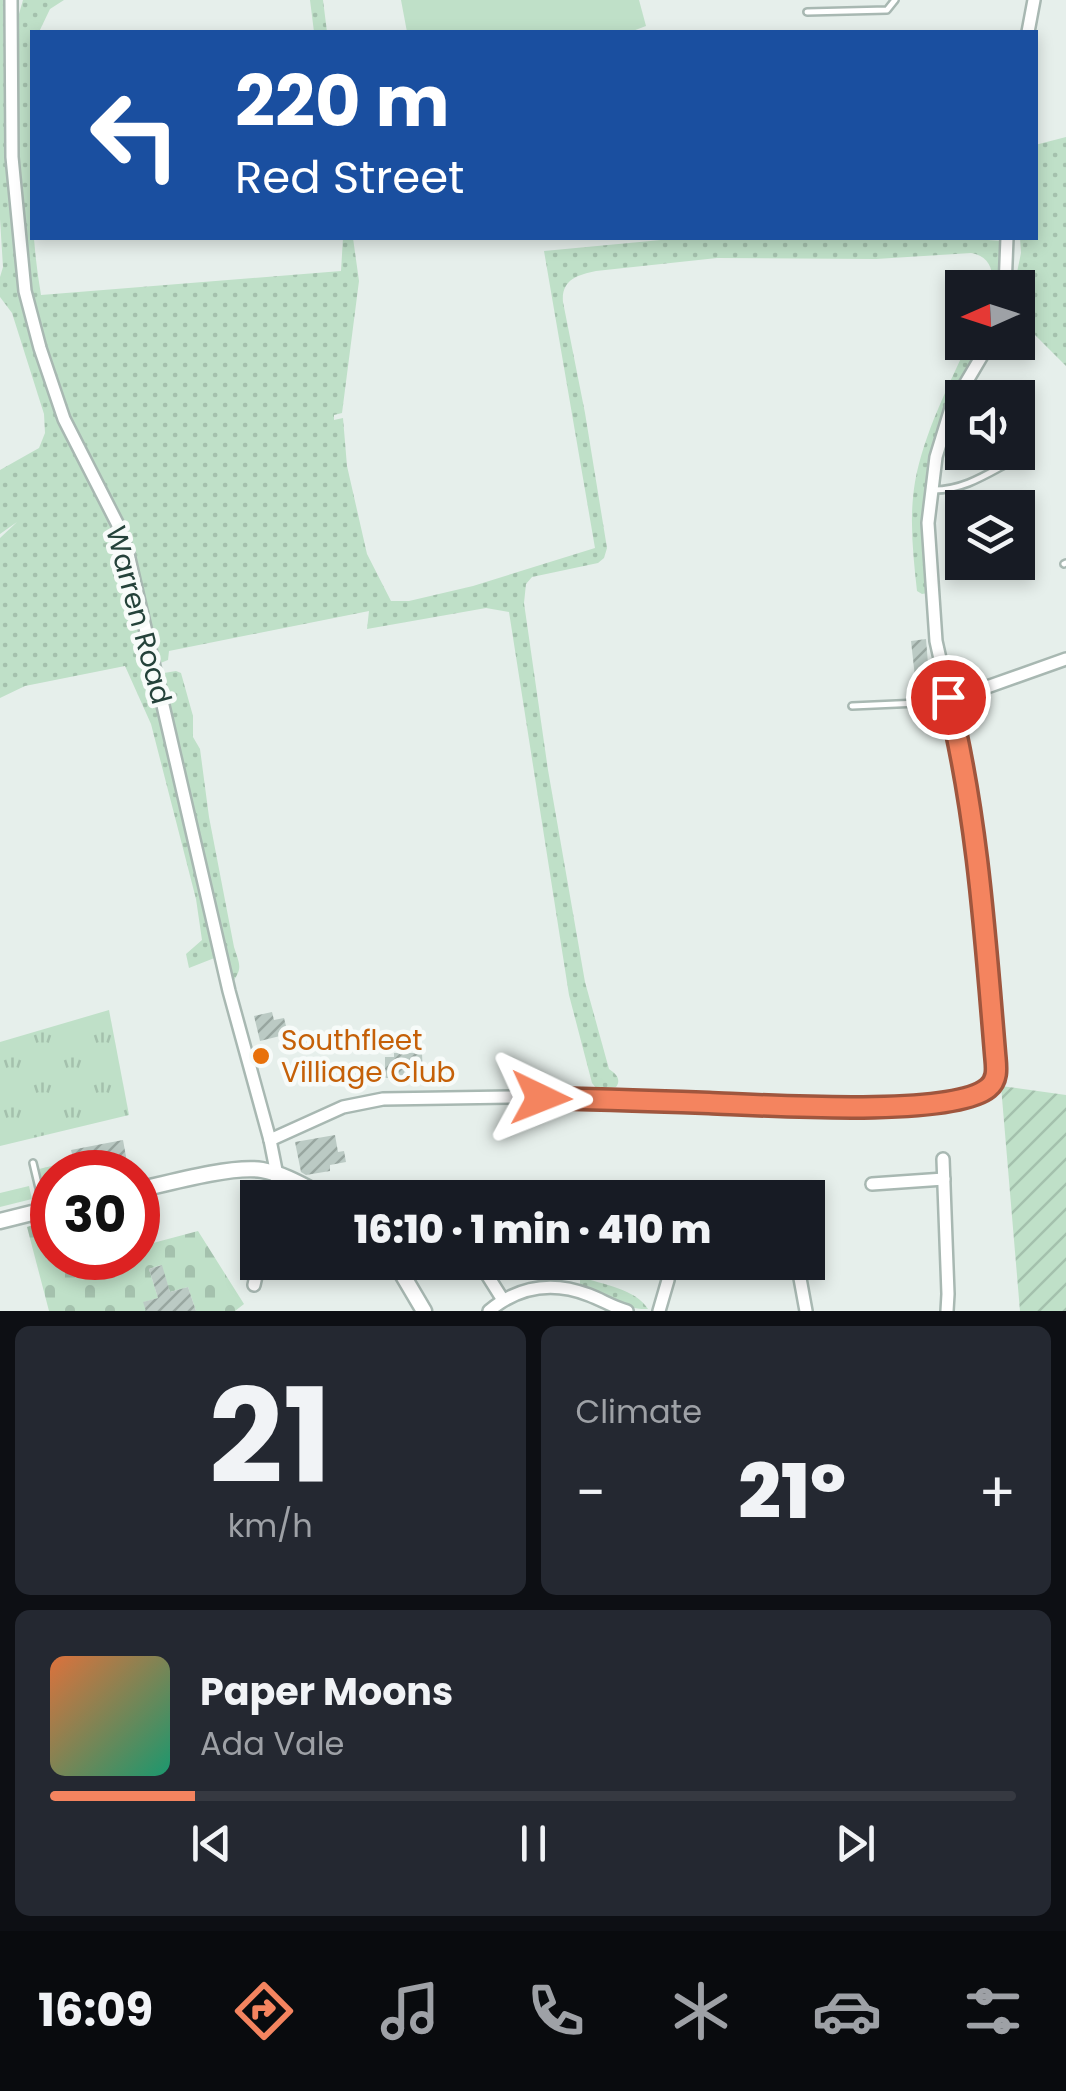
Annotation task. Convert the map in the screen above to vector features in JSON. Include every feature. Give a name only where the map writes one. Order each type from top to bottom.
[{"type":"street","name":"Warren Road","points":[[11,0],[12,157],[25,291],[64,419],[124,542],[228,991],[278,1175]]},
{"type":"street","points":[[1028,30],[1034,0]]},
{"type":"street","points":[[1006,270],[1007,240]]},
{"type":"street","points":[[270,1140],[343,1107],[383,1099],[516,1097],[850,1107],[948,1102],[984,1091],[995,1080],[981,891],[967,781],[933,615],[928,523],[936,458],[952,408],[980,360]]},
{"type":"street","points":[[948,697],[1066,660]]},
{"type":"street","points":[[943,1159],[947,1311]]},
{"type":"street","points":[[160,1186],[249,1170],[263,1170],[289,1180]]},
{"type":"street","points":[[277,1180],[278,1175]]},
{"type":"street","points":[[872,1184],[944,1180]]},
{"type":"street","points":[[0,1221],[30,1214]]},
{"type":"street","points":[[254,1286],[255,1280]]},
{"type":"street","points":[[406,1280],[424,1311]]},
{"type":"street","points":[[491,1280],[504,1300]]},
{"type":"street","points":[[659,1311],[668,1280]]},
{"type":"street","points":[[800,1280],[806,1311]]},
{"type":"street","points":[[489,1311],[531,1288],[560,1287],[627,1311]]},
{"type":"lane","points":[[807,12],[887,10],[894,0]]},
{"type":"lane","points":[[931,490],[957,489],[996,470]]},
{"type":"lane","points":[[852,706],[940,702],[948,697]]},
{"type":"green space","points":[[0,0],[6,8],[8,153],[38,353],[117,530],[217,957],[189,968],[186,954],[202,940],[196,899],[151,724],[125,666],[25,686],[0,698],[0,538],[17,522],[0,534],[0,470],[39,448],[45,433],[44,414],[12,313],[0,297],[3,267]]},
{"type":"green space","points":[[23,0],[64,0],[50,9],[40,30],[30,30],[30,240],[35,240],[41,295],[341,271],[343,240],[353,240],[359,281],[342,413],[334,415],[334,420],[343,418],[347,466],[367,554],[391,601],[409,601],[473,586],[595,548],[544,251],[661,240],[1002,241],[1005,270],[990,270],[983,257],[971,253],[876,259],[717,258],[596,271],[577,277],[565,288],[563,302],[607,548],[598,563],[532,577],[526,584],[524,603],[585,982],[609,1069],[618,1079],[616,1087],[596,1088],[592,1083],[569,995],[509,612],[486,608],[367,629],[369,611],[169,651],[168,660],[158,664],[126,537],[72,431],[34,316],[17,191],[15,28]]},
{"type":"green space","points":[[310,0],[323,0],[327,30],[314,30]]},
{"type":"green space","points":[[401,0],[639,0],[646,26],[635,30],[407,30]]},
{"type":"green space","points":[[1066,137],[1066,366],[1035,335],[1035,270],[1018,270],[1020,240],[1038,240],[1038,144]]},
{"type":"green space","points":[[960,360],[978,360],[967,380],[951,380]]},
{"type":"green space","points":[[945,393],[945,423],[934,453],[925,512],[928,593],[922,594],[917,591],[912,509],[930,428]]},
{"type":"green space","points":[[164,673],[181,673],[193,716],[193,737],[200,749],[209,817],[239,963],[231,984],[161,681]]},
{"type":"green space","points":[[109,1010],[129,1115],[0,1146],[0,1042]]},
{"type":"green space","points":[[1001,1086],[1066,1095],[1066,1311],[1020,1311]]},
{"type":"green space","points":[[29,1186],[30,1200],[0,1207],[0,1193]]},
{"type":"green space","points":[[198,1231],[244,1304],[235,1311],[196,1311],[188,1287],[170,1292],[161,1265],[160,1241]]},
{"type":"green space","points":[[41,1280],[152,1280],[158,1298],[144,1302],[146,1311],[49,1311]]},
{"type":"green space","points":[[580,1280],[608,1285],[627,1292],[648,1309],[622,1305],[580,1286]]},
{"type":"building","points":[[926,639],[929,676],[915,677],[911,641]]},
{"type":"building","points":[[272,1012],[274,1020],[284,1018],[288,1034],[260,1041],[254,1016]]},
{"type":"building","points":[[394,1053],[422,1053],[423,1078],[385,1078],[385,1057],[394,1057]]},
{"type":"building","points":[[335,1135],[338,1152],[344,1151],[346,1162],[330,1165],[330,1171],[306,1175],[301,1172],[295,1142]]},
{"type":"building","points":[[123,1140],[125,1150],[71,1150]]},
{"type":"building","points":[[160,1266],[170,1292],[188,1287],[196,1311],[146,1311],[143,1302],[158,1298],[152,1280],[160,1280]]},
{"type":"place","name":"Southfleet Villiage Club","points":[[261,1056]]},
{"type":"route","points":[[541,1098],[850,1107],[957,1100],[976,1095],[991,1085],[996,1077],[995,1053],[976,847],[948,697]]}]
